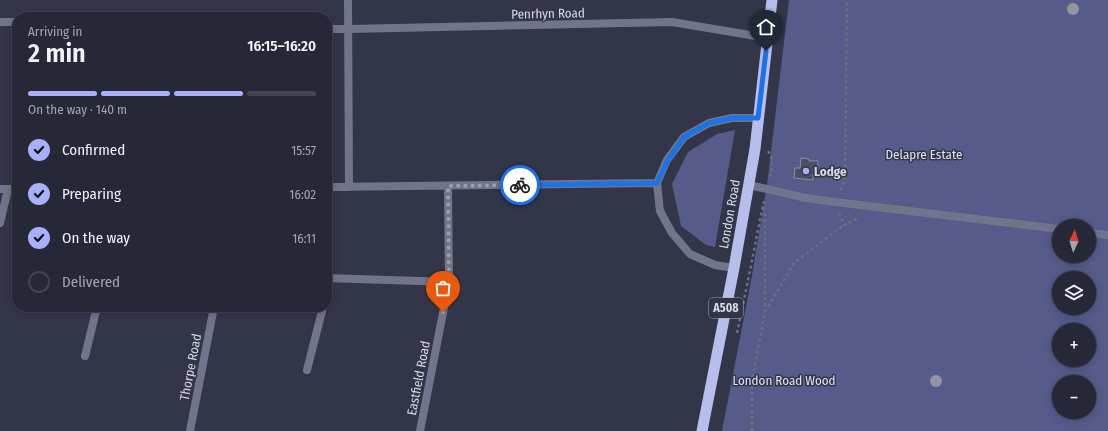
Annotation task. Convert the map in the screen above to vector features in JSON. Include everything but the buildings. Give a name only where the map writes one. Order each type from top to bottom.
[{"type":"highway","name":"London Road","points":[[702,431],[734,268],[755,149],[772,0]]},
{"type":"street","points":[[348,0],[349,186]]},
{"type":"street","points":[[0,22],[12,22]]},
{"type":"street","name":"Penrhyn Road","points":[[332,29],[672,22],[768,38]]},
{"type":"street","points":[[734,268],[715,265],[690,254],[672,233],[660,211],[657,183],[668,160],[684,137],[709,123],[732,118],[758,118]]},
{"type":"street","points":[[332,187],[657,183]]},
{"type":"street","points":[[749,185],[806,198],[1052,228]]},
{"type":"street","name":"Eastfield Road","points":[[420,431],[449,282],[448,186]]},
{"type":"street","points":[[0,223],[4,189]]},
{"type":"street","points":[[1096,234],[1108,235]]},
{"type":"street","points":[[332,279],[449,282]]},
{"type":"street","points":[[85,356],[96,312]]},
{"type":"street","name":"Thorpe Road","points":[[190,431],[213,312]]},
{"type":"street","points":[[307,370],[322,312]]},
{"type":"path","points":[[835,202],[845,180],[847,0]]},
{"type":"path","points":[[736,334],[768,189],[772,156],[767,150]]},
{"type":"path","points":[[752,431],[752,380],[765,312],[765,213],[763,207]]},
{"type":"path","points":[[765,312],[794,263],[844,225]]},
{"type":"green space","name":"Delapre Estate","points":[[789,0],[1108,0],[1108,431],[722,431],[751,281],[767,185]]},
{"type":"green space","points":[[735,130],[715,247],[706,245],[681,226],[672,184],[688,152],[717,134]]},
{"type":"way so far","points":[[443,312],[449,282],[448,186],[520,185]]},
{"type":"place","name":"Lodge","points":[[806,171]]},
{"type":"route","points":[[520,185],[657,183],[668,160],[684,137],[709,123],[732,118],[758,118],[766,51]]},
{"type":"park label","name":"London Road Wood","points":[[784,380]]}]
